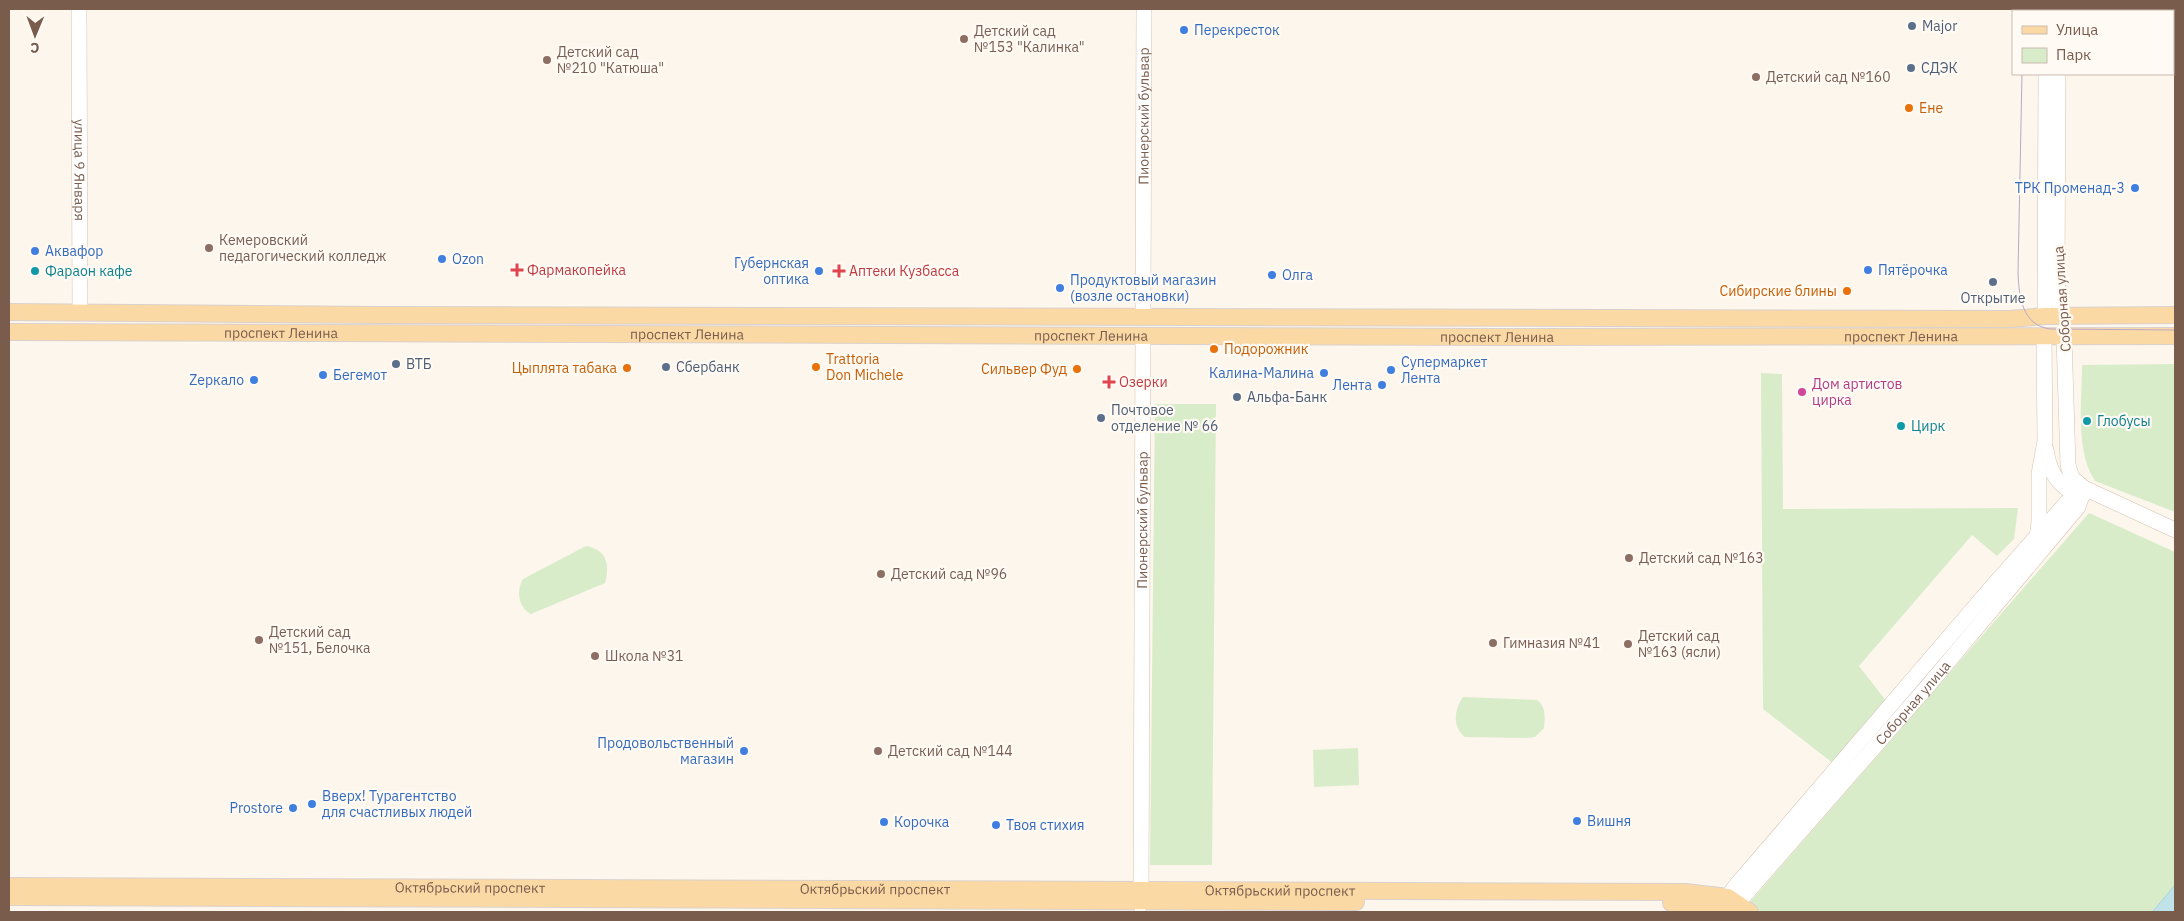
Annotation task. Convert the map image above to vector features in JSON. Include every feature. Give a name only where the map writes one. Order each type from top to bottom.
[{"type":"main road","name":"улица 9 Января","points":[[79,9],[78,228],[80,333]]},
{"type":"main road","name":"Пионерский бульвар","points":[[1141,901],[1144,9]]},
{"type":"main road","name":"Соборная улица","points":[[1731,908],[1744,896],[1927,687],[2078,507],[2080,493],[2068,465],[2064,336],[2053,316],[2046,75]]},
{"type":"main road","name":"Соборная улица","points":[[2037,537],[2040,474],[2044,441],[2044,337],[2053,316],[2057,279],[2058,75]]},
{"type":"main road","name":"проспект Ленина","points":[[9,312],[2010,319],[2053,316]]},
{"type":"main road","points":[[604,315],[606,334]]},
{"type":"main road","points":[[2053,316],[2175,315]]},
{"type":"main road","name":"проспект Ленина","points":[[9,332],[1143,336],[2175,336]]},
{"type":"main road","name":"Соборная улица","points":[[2044,441],[2050,468],[2054,476],[2065,489],[2080,493]]},
{"type":"main road","name":"Соборная улица","points":[[1731,908],[1733,889],[2037,537],[2080,493]]},
{"type":"main road","points":[[2080,493],[2175,530]]},
{"type":"main road","points":[[2080,493],[2175,540]]},
{"type":"main road","name":"Октябрьский проспект","points":[[9,886],[822,906],[1685,892],[1731,908]]},
{"type":"main road","name":"Октябрьский проспект","points":[[9,897],[1141,901]]},
{"type":"green space","points":[[2175,364],[2175,512],[2095,481],[2089,469],[2082,441],[2081,410],[2082,365]]},
{"type":"green space","points":[[1761,373],[1782,374],[1783,509],[2018,508],[2014,539],[1997,556],[1972,535],[1859,666],[1887,702],[1834,764],[1763,709]]},
{"type":"green space","points":[[1155,404],[1216,404],[1212,865],[1150,865]]},
{"type":"green space","points":[[2089,513],[2175,552],[2175,885],[2152,912],[1761,912],[1750,902]]},
{"type":"green space","points":[[586,546],[603,554],[607,564],[605,583],[531,614],[527,611],[521,603],[519,594],[523,579]]},
{"type":"green space","points":[[1463,697],[1537,700],[1542,706],[1545,716],[1544,728],[1535,737],[1527,738],[1465,737],[1456,723],[1456,713]]},
{"type":"green space","points":[[1358,748],[1359,785],[1314,787],[1313,750]]},
{"type":"water","points":[[2175,885],[2175,912],[2152,912],[2154,910]]},
{"type":"tram line","points":[[2022,75],[2018,273],[2021,300],[2028,316],[2033,322],[2050,329],[2175,330]]},
{"type":"place","name":"Major","points":[[1912,26]]},
{"type":"place","name":"Перекресток","points":[[1184,30]]},
{"type":"place","name":"Детский сад №153 \"Калинка\"","points":[[964,39]]},
{"type":"place","name":"Детский сад №210 \"Катюша\"","points":[[547,60]]},
{"type":"place","name":"СДЭК","points":[[1911,68]]},
{"type":"place","name":"Детский сад №160","points":[[1756,77]]},
{"type":"place","name":"Ене","points":[[1909,108]]},
{"type":"place","name":"ТРК Променад-3","points":[[2135,188]]},
{"type":"place","name":"Кемеровский педагогический колледж","points":[[209,248]]},
{"type":"place","name":"Аквафор","points":[[35,251]]},
{"type":"place","name":"Ozon","points":[[442,259]]},
{"type":"place","name":"Фармакопейка","points":[[517,270]]},
{"type":"place","name":"Пятёрочка","points":[[1868,270]]},
{"type":"place","name":"Фараон кафе","points":[[35,271]]},
{"type":"place","name":"Губернская оптика","points":[[819,271]]},
{"type":"place","name":"Аптеки Кузбасса","points":[[839,271]]},
{"type":"place","name":"Олга","points":[[1272,275]]},
{"type":"place","name":"Открытие","points":[[1993,282]]},
{"type":"place","name":"Продуктовый магазин (возле остановки)","points":[[1060,288]]},
{"type":"place","name":"Сибирские блины","points":[[1847,291]]},
{"type":"place","name":"Подорожник","points":[[1214,349]]},
{"type":"place","name":"ВТБ","points":[[396,364]]},
{"type":"place","name":"Сбербанк","points":[[666,367]]},
{"type":"place","name":"Trattoria Don Michele","points":[[816,367]]},
{"type":"place","name":"Цыплята табака","points":[[627,368]]},
{"type":"place","name":"Сильвер Фуд","points":[[1077,369]]},
{"type":"place","name":"Супермаркет Лента","points":[[1391,370]]},
{"type":"place","name":"Калина-Малина","points":[[1324,373]]},
{"type":"place","name":"Бегемот","points":[[323,375]]},
{"type":"place","name":"Zеркало","points":[[254,380]]},
{"type":"place","name":"Озерки","points":[[1109,382]]},
{"type":"place","name":"Лента","points":[[1382,385]]},
{"type":"place","name":"Дом артистов цирка","points":[[1802,392]]},
{"type":"place","name":"Альфа-Банк","points":[[1237,397]]},
{"type":"place","name":"Почтовое отделение № 66","points":[[1101,418]]},
{"type":"place","name":"Глобусы","points":[[2087,421]]},
{"type":"place","name":"Цирк","points":[[1901,426]]},
{"type":"place","name":"Детский сад №163","points":[[1629,558]]},
{"type":"place","name":"Детский сад №96","points":[[881,574]]},
{"type":"place","name":"Детский сад №151, Белочка","points":[[259,640]]},
{"type":"place","name":"Гимназия №41","points":[[1493,643]]},
{"type":"place","name":"Детский сад №163 (ясли)","points":[[1628,644]]},
{"type":"place","name":"Школа №31","points":[[595,656]]},
{"type":"place","name":"Продовольственный магазин","points":[[744,751]]},
{"type":"place","name":"Детский сад №144","points":[[878,751]]},
{"type":"place","name":"Вверх! Турагентство для счастливых людей","points":[[312,804]]},
{"type":"place","name":"Prostore","points":[[293,808]]},
{"type":"place","name":"Вишня","points":[[1577,821]]},
{"type":"place","name":"Корочка","points":[[884,822]]},
{"type":"place","name":"Твоя стихия","points":[[996,825]]}]
